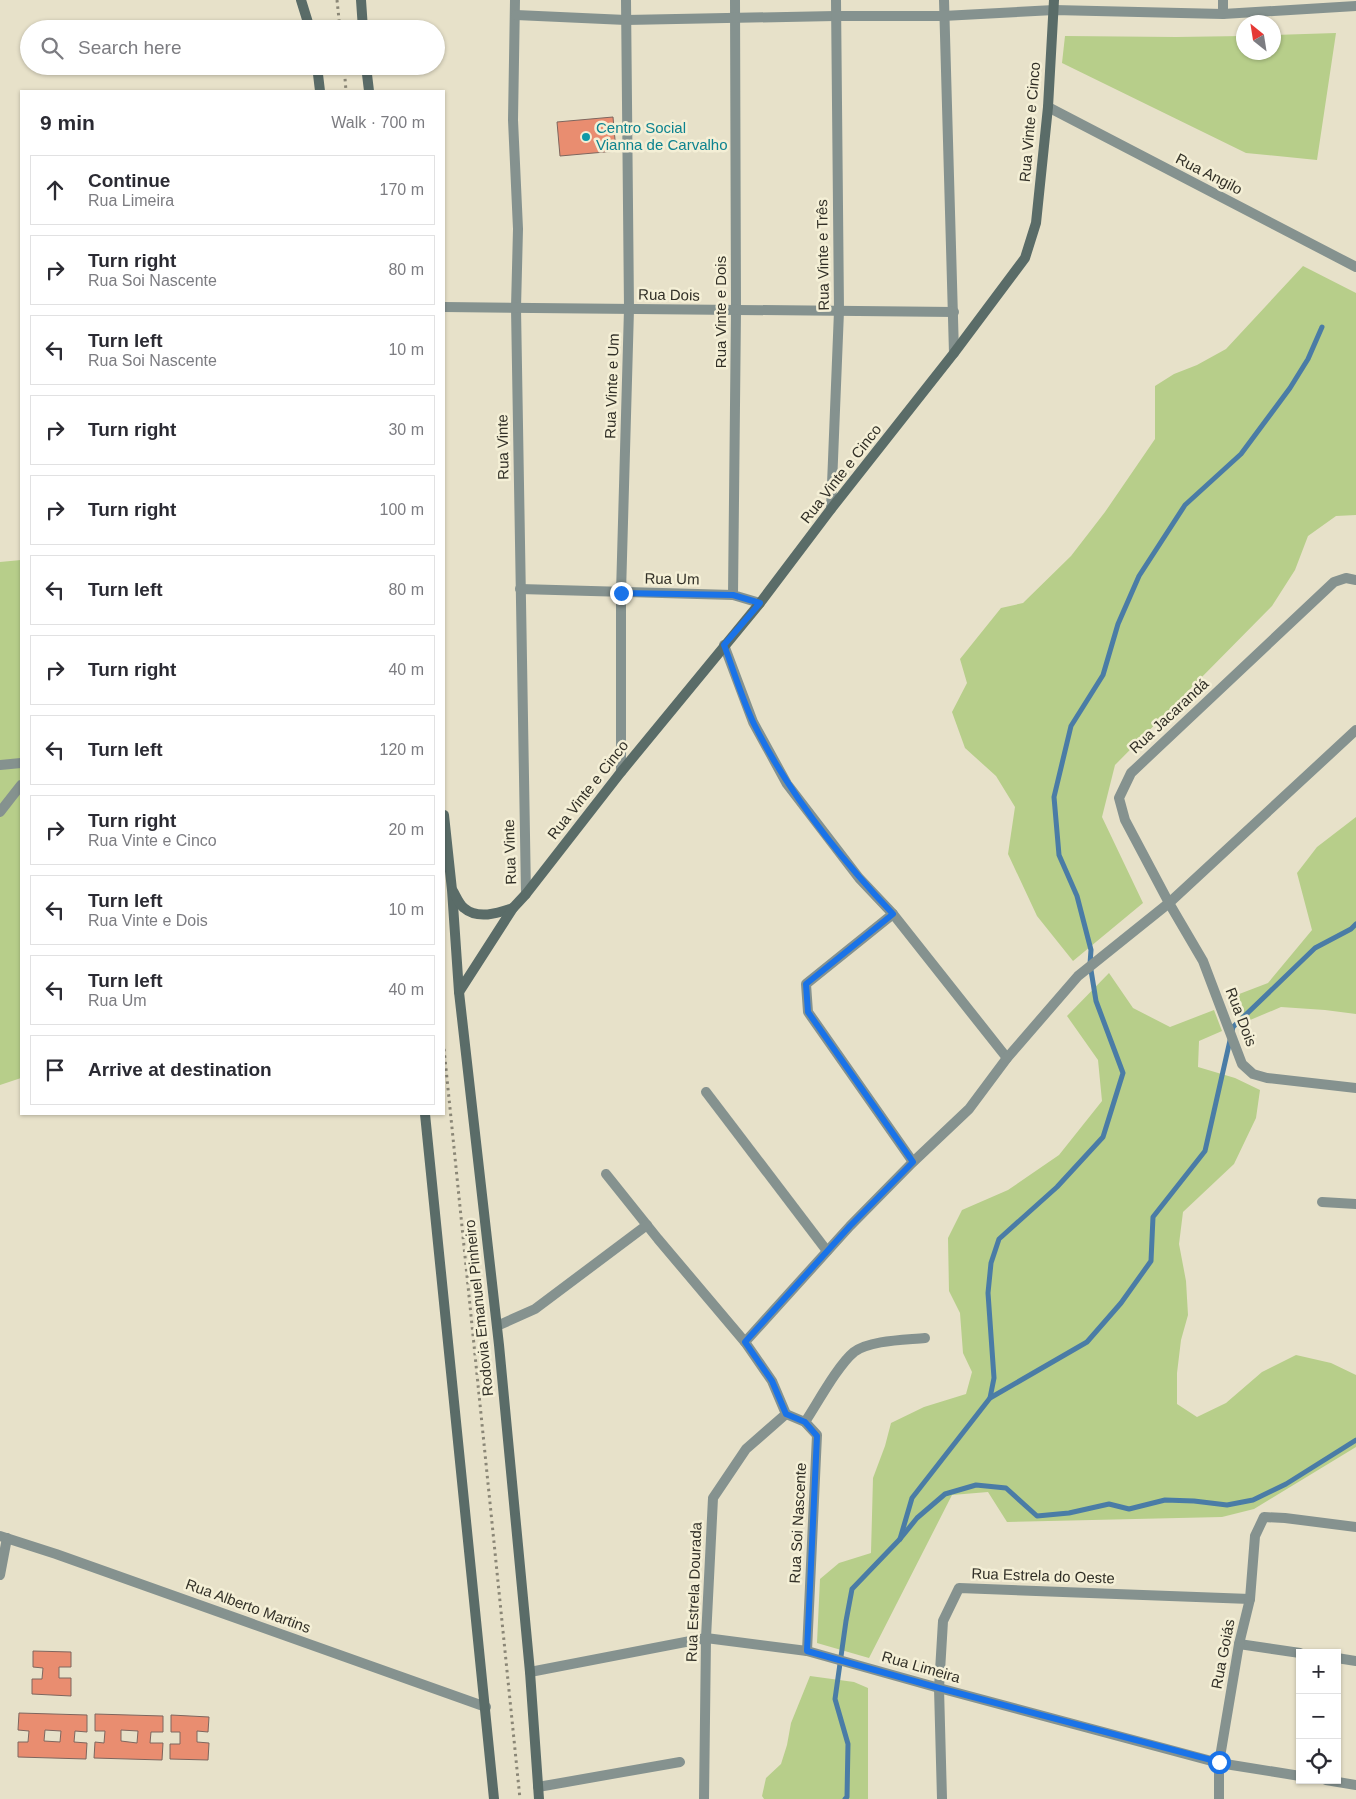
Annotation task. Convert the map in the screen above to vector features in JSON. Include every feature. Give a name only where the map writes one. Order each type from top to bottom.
[{"type":"main road","points":[[301,0],[307,20]]},
{"type":"main road","points":[[361,0],[362,20]]},
{"type":"main road","name":"Rua Vinte e Cinco","points":[[459,992],[513,908],[621,772],[760,603],[831,509],[954,353],[1025,258],[1036,223],[1048,107],[1054,5]]},
{"type":"main road","points":[[318,75],[320,90]]},
{"type":"main road","points":[[367,75],[368,90]]},
{"type":"main road","name":"Rodovia Emanuel Pinheiro","points":[[445,824],[452,890],[459,992],[497,1326],[530,1672],[539,1799]]},
{"type":"main road","points":[[452,890],[464,908],[479,915],[496,914],[513,908]]},
{"type":"main road","points":[[425,1115],[494,1799]]},
{"type":"street","name":"Rua Vinte","points":[[515,0],[513,120],[518,229],[516,308],[526,894]]},
{"type":"street","name":"Rua Vinte e Um","points":[[621,772],[621,593],[629,309],[626,0]]},
{"type":"street","name":"Rua Vinte e Dois","points":[[733,595],[736,310],[735,0]]},
{"type":"street","name":"Rua Vinte e Três","points":[[831,509],[839,311],[836,0]]},
{"type":"street","points":[[944,0],[954,353]]},
{"type":"street","points":[[1223,0],[1223,14]]},
{"type":"street","points":[[516,15],[626,20],[735,17],[943,16],[1054,5],[1223,14],[1356,6]]},
{"type":"street","name":"Rua Angilo","points":[[1048,107],[1356,267]]},
{"type":"street","name":"Rua Dois","points":[[445,307],[954,312]]},
{"type":"street","name":"Rua Jacarandá","points":[[1169,904],[1125,820],[1119,798],[1131,773],[1334,582],[1346,578],[1356,580]]},
{"type":"street","name":"Rua Um","points":[[520,589],[733,595]]},
{"type":"street","points":[[733,595],[760,603]]},
{"type":"street","points":[[724,645],[754,722],[787,784],[859,878],[893,914],[1007,1058]]},
{"type":"street","points":[[745,1342],[827,1251],[913,1162],[969,1109],[1007,1058],[1078,976],[1169,904],[1356,730]]},
{"type":"street","points":[[0,765],[20,763]]},
{"type":"street","points":[[0,812],[20,786]]},
{"type":"street","name":"Rua Dois","points":[[1169,904],[1203,961],[1242,1064],[1253,1074],[1267,1078],[1356,1088]]},
{"type":"street","points":[[893,914],[806,984],[808,1012],[913,1162]]},
{"type":"street","points":[[706,1092],[827,1251]]},
{"type":"street","points":[[606,1174],[745,1342],[772,1381],[786,1414],[805,1422],[842,1365],[854,1352],[875,1344],[925,1338]]},
{"type":"street","points":[[1322,1202],[1356,1204]]},
{"type":"street","points":[[497,1326],[535,1309],[647,1225]]},
{"type":"street","name":"Rua Estrela Dourada","points":[[704,1799],[706,1638],[713,1498],[746,1449],[786,1414]]},
{"type":"street","name":"Rua Soi Nascente","points":[[805,1422],[817,1436],[807,1651]]},
{"type":"street","name":"Rua Goiás","points":[[1218,1799],[1219,1762],[1239,1644],[1250,1599],[1255,1536],[1264,1517],[1356,1527]]},
{"type":"street","points":[[0,1575],[4,1537]]},
{"type":"street","name":"Rua Alberto Martins","points":[[4,1537],[66,1557],[486,1707]]},
{"type":"street","name":"Rua Estrela do Oeste","points":[[942,1799],[939,1688],[943,1621],[959,1588],[1250,1599]]},
{"type":"street","name":"Rua Limeira","points":[[530,1672],[706,1638],[807,1651],[1219,1762],[1296,1775]]},
{"type":"street","points":[[1239,1644],[1296,1652]]},
{"type":"street","points":[[1341,1659],[1356,1661]]},
{"type":"street","points":[[538,1786],[680,1762]]},
{"type":"street","points":[[1341,1782],[1356,1785]]},
{"type":"path","points":[[337,0],[339,20]]},
{"type":"path","points":[[345,75],[346,90]]},
{"type":"path","points":[[445,1059],[520,1799]]},
{"type":"green space","points":[[1336,33],[1317,160],[1246,153],[1062,63],[1065,36],[1236,36],[1236,60],[1281,60],[1281,35]]},
{"type":"green space","points":[[1303,266],[1356,293],[1356,515],[1336,516],[1308,536],[1295,570],[1272,606],[1115,765],[1102,817],[1143,903],[1073,961],[1037,916],[1008,854],[1015,807],[996,776],[965,748],[952,712],[967,683],[960,659],[1001,608],[1023,603],[1071,556],[1105,512],[1155,439],[1155,386],[1174,374],[1197,365],[1226,349]]},
{"type":"green space","points":[[20,560],[20,1078],[0,1085],[0,562]]},
{"type":"green space","points":[[1356,817],[1356,1014],[1281,1007],[1243,1023],[1234,996],[1268,983],[1312,930],[1297,873],[1317,847]]},
{"type":"green space","points":[[1109,973],[1133,1008],[1170,1027],[1214,1010],[1222,1031],[1199,1041],[1198,1067],[1235,1078],[1260,1090],[1256,1118],[1234,1164],[1183,1212],[1179,1244],[1186,1281],[1188,1315],[1181,1340],[1177,1373],[1177,1404],[1197,1417],[1226,1403],[1262,1372],[1296,1355],[1331,1363],[1356,1375],[1356,1447],[1254,1509],[1222,1517],[1007,1522],[988,1492],[952,1495],[869,1658],[817,1643],[820,1579],[839,1563],[871,1553],[873,1478],[891,1423],[924,1407],[966,1394],[972,1372],[963,1353],[960,1313],[949,1291],[948,1238],[962,1210],[1008,1190],[1059,1155],[1102,1101],[1098,1060],[1067,1016]]},
{"type":"green space","points":[[810,1676],[854,1682],[868,1688],[868,1799],[764,1799],[762,1796],[766,1778],[781,1764],[791,1723]]},
{"type":"building","name":"Centro Social Vianna de Carvalho","points":[[613,117],[616,151],[560,156],[557,122]]},
{"type":"building","points":[[33,1651],[71,1652],[71,1667],[59,1667],[59,1678],[71,1678],[71,1696],[32,1694],[32,1679],[42,1679],[43,1668],[33,1667]]},
{"type":"building","points":[[19,1713],[87,1715],[87,1732],[75,1731],[74,1742],[87,1743],[86,1759],[18,1757],[18,1742],[28,1742],[29,1731],[18,1730]],"holes":[[[45,1730],[61,1731],[60,1742],[44,1741]]]},
{"type":"building","points":[[95,1714],[163,1716],[163,1732],[151,1732],[150,1743],[163,1743],[162,1760],[94,1758],[95,1742],[104,1743],[105,1731],[95,1731]],"holes":[[[121,1730],[138,1731],[137,1743],[121,1741]]]},
{"type":"building","points":[[171,1715],[209,1717],[208,1732],[197,1731],[197,1742],[209,1743],[208,1760],[170,1759],[170,1744],[180,1744],[180,1732],[171,1732]]},
{"type":"waterway","points":[[990,1398],[994,1378],[988,1293],[991,1263],[999,1239],[1057,1187],[1103,1137],[1123,1073],[1096,1001],[1090,964],[1091,950],[1077,896],[1059,855],[1054,797],[1071,726],[1103,675],[1118,624],[1139,576],[1185,505],[1241,454],[1290,388],[1308,359],[1322,327]]},
{"type":"waterway","points":[[900,1539],[912,1498],[990,1398],[1087,1342],[1121,1303],[1151,1261],[1153,1217],[1205,1151],[1233,1027],[1315,948],[1351,929],[1356,924]]},
{"type":"waterway","points":[[845,1799],[847,1797],[848,1744],[835,1699],[852,1589],[900,1539],[917,1518],[945,1494],[976,1485],[1006,1488],[1037,1516],[1069,1513],[1109,1504],[1129,1509],[1165,1500],[1227,1505],[1253,1500],[1286,1484],[1356,1440]]},
{"type":"place","name":"Centro Social Vianna de Carvalho","points":[[586,137]]},
{"type":"route","points":[[621,593],[733,595],[760,603],[724,645],[754,722],[787,784],[859,878],[893,914],[806,984],[808,1012],[913,1162],[850,1226],[745,1342],[772,1381],[786,1414],[805,1422],[817,1436],[807,1651],[1219,1762]]}]
